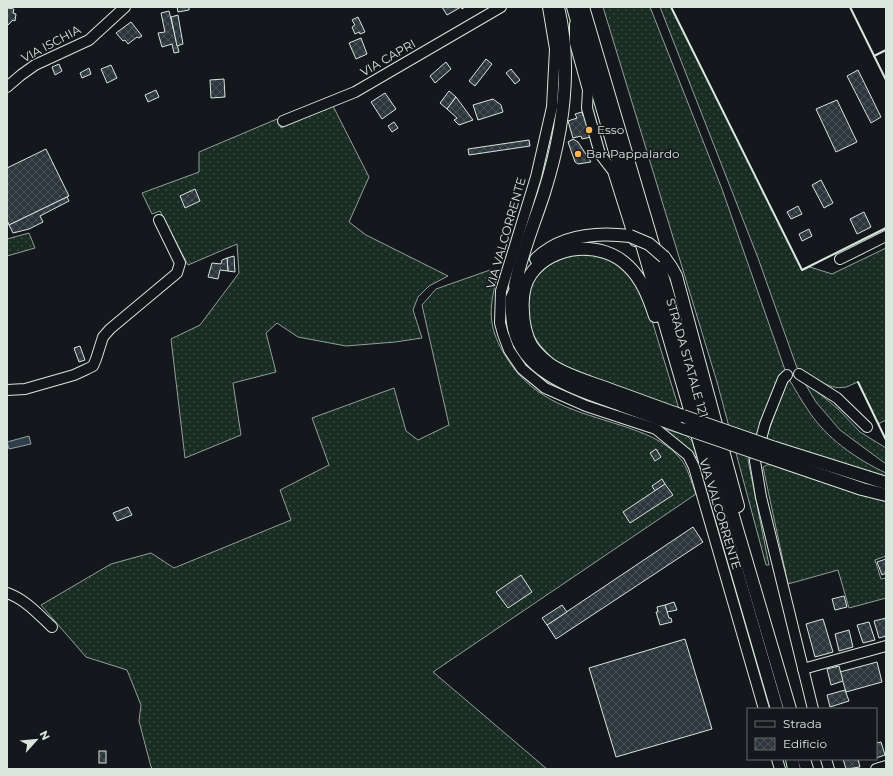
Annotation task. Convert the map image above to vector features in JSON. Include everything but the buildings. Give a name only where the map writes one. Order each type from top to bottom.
[{"type":"main road","points":[[558,7],[564,41],[565,62],[563,116],[553,160],[543,194],[518,266],[512,298],[514,328],[518,340],[531,360],[544,372],[558,381],[591,395],[687,429],[886,483]]},
{"type":"main road","name":"STRADA STATALE 121","points":[[577,10],[644,253],[777,708]]},
{"type":"main road","name":"STRADA STATALE 121","points":[[577,10],[790,708]]},
{"type":"main road","points":[[512,298],[525,272],[531,264],[550,248],[566,241],[593,235],[612,234],[630,236],[649,244],[664,257],[676,276],[769,617],[781,680]]},
{"type":"main road","points":[[699,440],[682,408],[654,312],[644,288],[632,270],[610,253],[594,249],[574,249],[560,253],[543,262],[530,275],[522,296],[523,321],[531,344],[548,364],[571,375],[683,416],[773,453],[862,489],[886,495]]},
{"type":"street","name":"VIA ISCHIA","points":[[7,88],[35,65],[89,40],[125,7]]},
{"type":"street","name":"VIA CAPRI","points":[[283,121],[355,92],[501,7]]},
{"type":"street","name":"VIA VALCORRENTE","points":[[548,7],[555,49],[552,107],[536,177],[501,291],[500,323],[503,334],[509,350],[522,369],[545,388],[586,406],[656,429],[688,455],[694,467],[764,708]]},
{"type":"street","points":[[7,390],[25,389],[74,375],[93,366],[103,337],[110,329],[177,273],[180,263],[159,220]]},
{"type":"street","points":[[840,259],[886,236]]},
{"type":"street","points":[[799,374],[837,398],[867,428]]},
{"type":"street","points":[[787,375],[783,379],[765,424],[755,461],[761,497],[813,708]]},
{"type":"street","points":[[7,593],[13,595],[30,607],[52,627]]},
{"type":"street","points":[[803,669],[886,646]]},
{"type":"street","points":[[876,769],[886,766]]},
{"type":"green space","points":[[603,7],[650,7],[722,189],[785,370],[776,385],[748,460],[769,565],[766,565],[717,382]]},
{"type":"green space","points":[[660,7],[671,7],[802,270],[810,267],[832,274],[886,248],[886,420],[878,424],[858,382],[846,387],[833,387],[820,382],[797,368],[758,258]]},
{"type":"green space","points":[[333,106],[369,177],[349,222],[366,235],[448,276],[429,286],[418,297],[413,310],[422,338],[346,346],[298,337],[277,323],[266,333],[276,372],[233,383],[241,435],[185,458],[171,339],[200,325],[239,273],[237,244],[188,265],[160,211],[152,214],[142,193],[199,172],[199,152],[277,119],[281,128]]},
{"type":"green space","points":[[29,233],[35,248],[7,256],[7,239]]},
{"type":"green space","points":[[586,252],[611,259],[631,276],[649,311],[679,409],[573,371],[553,359],[540,345],[532,333],[527,318],[530,287],[535,276],[546,264],[558,258]]},
{"type":"green space","points":[[490,270],[497,277],[491,310],[493,329],[501,349],[519,375],[531,386],[559,404],[638,431],[660,441],[672,450],[684,464],[696,494],[433,672],[547,769],[153,769],[151,767],[139,721],[141,705],[127,670],[86,657],[41,605],[111,564],[151,553],[174,568],[291,520],[280,490],[329,465],[312,418],[394,388],[406,431],[418,440],[449,425],[422,305],[436,289]]},
{"type":"green space","points":[[789,379],[808,410],[824,430],[842,447],[886,473],[886,479],[766,440],[783,388]]},
{"type":"green space","points":[[804,382],[838,409],[860,432],[886,448],[886,464],[840,430],[816,402]]},
{"type":"green space","points":[[663,428],[687,436],[692,441],[697,458]]},
{"type":"green space","points":[[769,464],[844,489],[886,500],[886,556],[875,560],[881,579],[886,578],[886,598],[849,608],[838,570],[788,584],[763,467]]},
{"type":"water","points":[[29,436],[31,444],[9,449],[7,442]]},
{"type":"wall","points":[[671,7],[802,270],[886,228]]},
{"type":"wall","points":[[850,7],[886,80]]},
{"type":"wall","points":[[874,56],[886,50]]},
{"type":"wall","points":[[858,382],[886,440]]},
{"type":"place","name":"Esso","points":[[589,130]]},
{"type":"place","name":"Bar Pappalardo","points":[[578,154]]}]
